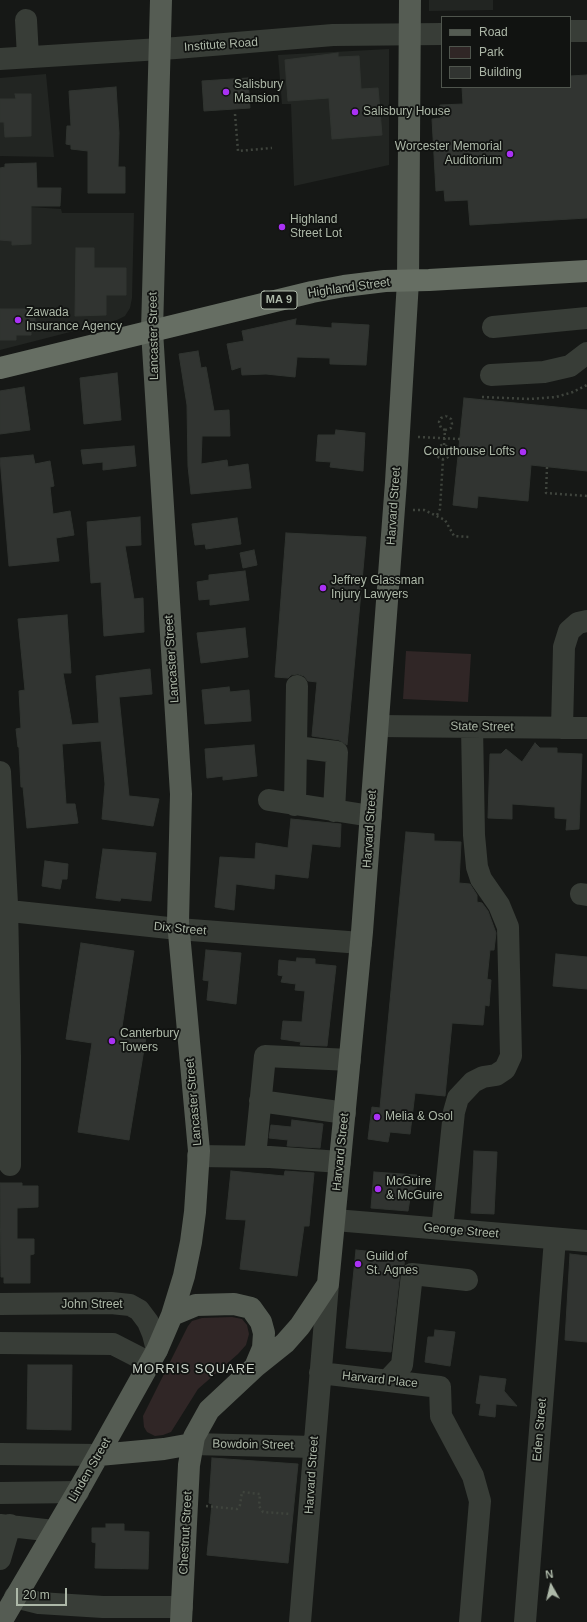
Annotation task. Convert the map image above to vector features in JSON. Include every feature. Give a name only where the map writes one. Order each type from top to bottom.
[{"type":"highway","name":"Highland Street","points":[[0,368],[316,291],[385,281],[587,271]]},
{"type":"main road","name":"Lancaster Street","points":[[162,0],[152,331],[181,794],[178,929],[198,1156],[191,1242],[184,1276],[172,1315]]},
{"type":"main road","name":"Harvard Street","points":[[328,1284],[361,943],[378,726],[408,281],[410,0]]},
{"type":"main road","points":[[99,1455],[150,1449],[164,1449],[189,1439],[217,1401],[254,1367],[286,1343],[300,1326],[328,1284]]},
{"type":"main road","points":[[172,1315],[185,1308],[196,1305],[234,1304],[251,1308],[261,1322],[264,1333],[263,1348],[254,1367]]},
{"type":"main road","name":"Linden Street","points":[[1,1622],[127,1406],[172,1315]]},
{"type":"main road","points":[[127,1406],[125,1418],[131,1437],[140,1446],[150,1449]]},
{"type":"main road","name":"Chestnut Street","points":[[181,1614],[189,1439]]},
{"type":"street","points":[[26,20],[28,57]]},
{"type":"street","points":[[571,32],[587,31]]},
{"type":"street","name":"Institute Road","points":[[0,59],[161,49],[333,35],[441,34]]},
{"type":"street","points":[[494,327],[587,318]]},
{"type":"street","points":[[491,375],[544,372],[570,366],[587,353]]},
{"type":"street","points":[[562,728],[564,647],[569,631],[578,623],[587,620]]},
{"type":"street","points":[[295,804],[297,686]]},
{"type":"street","name":"State Street","points":[[378,726],[587,728]]},
{"type":"street","points":[[442,1229],[454,1112],[458,1098],[473,1082],[484,1077],[496,1075],[505,1069],[511,1056],[508,927],[499,905],[481,879],[477,867],[474,835],[472,727]]},
{"type":"street","points":[[296,747],[337,752],[334,811]]},
{"type":"street","points":[[0,772],[4,910],[5,1083],[10,1165]]},
{"type":"street","points":[[269,800],[371,816]]},
{"type":"street","name":"Dix Street","points":[[4,910],[178,929],[361,943]]},
{"type":"street","points":[[255,1157],[265,1056],[350,1060]]},
{"type":"street","points":[[260,1101],[345,1113]]},
{"type":"street","points":[[198,1156],[255,1157],[340,1162]]},
{"type":"street","name":"George Street","points":[[335,1220],[587,1241]]},
{"type":"street","name":"Eden Street","points":[[525,1622],[555,1239]]},
{"type":"street","points":[[388,1380],[402,1365],[412,1274],[467,1280]]},
{"type":"street","name":"Harvard Street","points":[[300,1622],[328,1284]]},
{"type":"street","name":"John Street","points":[[0,1304],[111,1303],[130,1305],[139,1310],[148,1322],[153,1334],[153,1356]]},
{"type":"street","points":[[0,1343],[113,1344],[153,1356]]},
{"type":"street","name":"Harvard Place","points":[[320,1373],[440,1386],[441,1416],[473,1476],[480,1502],[470,1622]]},
{"type":"street","name":"Bowdoin Street","points":[[189,1439],[314,1446]]},
{"type":"street","points":[[0,1454],[99,1455]]},
{"type":"street","points":[[0,1493],[78,1492]]},
{"type":"street","points":[[0,1559],[5,1525],[54,1531]]},
{"type":"street","points":[[16,1597],[39,1604],[102,1607],[181,1614]]},
{"type":"path","points":[[235,114],[238,151],[272,148]]},
{"type":"path","points":[[482,398],[530,399],[556,397],[573,392],[587,385]]},
{"type":"path","points":[[446,415],[451,419],[452,424],[451,428],[445,430],[440,428],[439,422],[441,418],[446,415]]},
{"type":"path","points":[[444,446],[445,430]]},
{"type":"path","points":[[415,436],[460,439]]},
{"type":"path","points":[[443,459],[438,457],[436,451],[439,447],[444,446]]},
{"type":"path","points":[[443,459],[448,457],[450,452],[447,447],[444,446]]},
{"type":"path","points":[[437,515],[440,509],[443,459]]},
{"type":"path","points":[[547,467],[546,493],[587,496]]},
{"type":"path","points":[[411,510],[424,510],[437,515],[445,520],[454,536],[470,537]]},
{"type":"path","points":[[206,1506],[237,1509],[240,1505],[242,1492],[260,1494],[259,1506],[263,1512],[297,1514]]},
{"type":"shaded area","points":[[429,0],[493,0],[493,10],[429,11]]},
{"type":"shaded area","points":[[389,49],[389,165],[294,186],[291,104],[282,104],[278,55]]},
{"type":"shaded area","points":[[46,74],[54,157],[0,156],[0,78]]},
{"type":"shaded area","points":[[0,205],[61,209],[62,213],[134,213],[132,298],[130,308],[125,316],[117,320],[0,350]]},
{"type":"green space","points":[[406,651],[471,654],[468,702],[403,699]]},
{"type":"green space","points":[[232,1317],[242,1319],[247,1325],[249,1334],[246,1345],[238,1354],[198,1389],[171,1432],[155,1436],[147,1432],[144,1427],[143,1416],[188,1326],[192,1321],[202,1318]]},
{"type":"building","name":"Salisbury House","points":[[338,53],[338,57],[359,56],[361,89],[378,88],[382,135],[332,139],[329,98],[288,101],[285,60]]},
{"type":"building","name":"Worcester Memorial Auditorium","points":[[587,75],[587,218],[470,225],[468,200],[445,201],[444,190],[436,191],[432,119],[441,118],[440,105],[463,104],[462,88],[571,88],[571,76]]},
{"type":"building","name":"Salisbury Mansion","points":[[248,78],[250,108],[204,111],[202,81]]},
{"type":"building","points":[[116,87],[119,133],[118,167],[125,167],[125,193],[88,193],[88,151],[71,149],[71,145],[66,144],[67,126],[71,126],[69,91]]},
{"type":"building","points":[[15,94],[31,94],[31,136],[5,137],[4,122],[0,122],[0,99],[16,99]]},
{"type":"building","points":[[36,163],[37,188],[61,188],[60,206],[31,206],[31,244],[12,245],[12,241],[0,240],[0,168],[5,167],[5,164]]},
{"type":"building","points":[[76,248],[94,248],[94,268],[126,268],[126,295],[106,295],[106,315],[75,316]]},
{"type":"building","name":"Zawada Insurance Agency","points":[[0,309],[35,309],[35,331],[31,331],[31,335],[16,335],[16,340],[0,340]]},
{"type":"building","points":[[296,319],[295,325],[332,328],[332,323],[369,325],[366,365],[330,364],[330,358],[297,357],[295,377],[266,374],[242,375],[241,367],[232,370],[227,344],[244,341],[242,331]]},
{"type":"building","points":[[198,351],[201,368],[206,367],[214,411],[229,410],[230,436],[202,436],[201,464],[227,460],[228,467],[248,464],[251,488],[191,494],[188,466],[187,405],[179,354]]},
{"type":"building","points":[[117,373],[121,420],[84,424],[80,378]]},
{"type":"building","points":[[24,387],[30,430],[0,434],[0,391]]},
{"type":"building","name":"Courthouse Lofts","points":[[464,398],[587,410],[587,471],[531,465],[528,501],[478,496],[477,508],[453,505]]},
{"type":"building","points":[[336,430],[365,433],[363,471],[330,467],[331,462],[316,461],[318,435],[335,435]]},
{"type":"building","points":[[134,446],[136,466],[103,470],[103,462],[83,464],[81,450]]},
{"type":"building","points":[[33,455],[35,464],[50,461],[54,486],[50,487],[53,514],[70,511],[74,535],[56,538],[59,561],[9,566],[0,458]]},
{"type":"building","points":[[140,517],[141,545],[125,546],[134,599],[143,598],[144,632],[104,636],[101,582],[91,583],[87,522]]},
{"type":"building","points":[[237,518],[241,544],[206,549],[205,544],[195,545],[192,524]]},
{"type":"building","points":[[286,533],[366,537],[347,745],[339,740],[312,736],[317,682],[308,681],[304,676],[298,674],[291,675],[288,678],[275,677]]},
{"type":"building","points":[[254,550],[257,565],[243,568],[240,553]]},
{"type":"building","points":[[245,571],[249,600],[210,605],[210,599],[199,600],[197,582],[209,580],[209,575]]},
{"type":"building","points":[[67,615],[71,673],[63,673],[72,725],[99,723],[96,676],[150,669],[152,694],[119,697],[129,796],[159,799],[153,826],[102,819],[105,784],[101,741],[62,744],[66,804],[75,804],[78,823],[27,828],[23,787],[21,787],[19,747],[16,729],[21,728],[19,691],[25,690],[18,619]]},
{"type":"building","points":[[245,628],[248,657],[201,663],[197,633]]},
{"type":"building","points":[[229,687],[230,692],[249,690],[251,721],[205,724],[202,690]]},
{"type":"building","points":[[535,743],[540,748],[557,748],[557,753],[582,754],[579,829],[566,830],[567,819],[555,818],[555,807],[512,804],[512,819],[488,818],[490,754],[501,754],[506,749],[522,762]]},
{"type":"building","points":[[254,745],[257,776],[223,780],[223,776],[207,778],[205,749]]},
{"type":"building","points":[[291,819],[341,824],[340,847],[312,844],[308,878],[275,874],[274,889],[236,884],[234,910],[215,907],[220,857],[255,859],[256,843],[288,848]]},
{"type":"building","points":[[406,832],[434,834],[434,841],[461,842],[459,883],[470,884],[477,895],[477,902],[482,903],[488,911],[496,933],[494,950],[490,950],[487,979],[491,980],[489,1006],[485,1005],[483,1025],[452,1023],[445,1096],[415,1093],[410,1134],[390,1132],[388,1142],[368,1139],[372,1107],[380,1108]]},
{"type":"building","points":[[103,849],[156,853],[151,901],[121,898],[120,901],[96,898]]},
{"type":"building","points":[[45,861],[68,864],[67,879],[62,879],[60,889],[42,886]]},
{"type":"building","name":"Canterbury Towers","points":[[81,943],[134,951],[121,1033],[146,1037],[129,1140],[78,1132],[92,1043],[66,1039]]},
{"type":"building","points":[[206,950],[241,953],[236,1004],[207,1000],[209,981],[203,980]]},
{"type":"building","points":[[556,954],[587,957],[587,989],[553,986]]},
{"type":"building","points":[[297,958],[315,959],[315,964],[336,966],[327,1046],[300,1045],[301,1042],[281,1039],[283,1021],[302,1022],[305,991],[295,990],[296,984],[281,982],[283,976],[278,975],[279,960],[296,962]]},
{"type":"building","points":[[292,1120],[323,1124],[320,1148],[287,1146],[288,1140],[269,1138],[271,1125],[291,1127]]},
{"type":"building","points":[[474,1151],[497,1152],[494,1214],[471,1213]]},
{"type":"building","points":[[231,1171],[284,1176],[285,1171],[314,1173],[309,1226],[304,1226],[297,1276],[240,1269],[246,1220],[226,1219]]},
{"type":"building","points":[[374,1172],[417,1175],[416,1192],[411,1192],[408,1211],[371,1208]]},
{"type":"building","points":[[0,1183],[22,1183],[22,1186],[38,1186],[38,1207],[17,1208],[17,1239],[34,1239],[34,1254],[30,1255],[30,1283],[4,1283],[4,1277],[1,1277]]},
{"type":"building","points":[[356,1250],[405,1255],[404,1265],[400,1273],[391,1352],[346,1348]]},
{"type":"building","points":[[570,1254],[587,1256],[587,1342],[565,1340]]},
{"type":"building","points":[[435,1330],[455,1332],[450,1366],[425,1362],[428,1337],[434,1337]]},
{"type":"building","points":[[28,1365],[72,1365],[71,1430],[27,1429]]},
{"type":"building","points":[[480,1376],[506,1379],[504,1391],[517,1406],[496,1404],[495,1417],[479,1415],[481,1404],[476,1403]]},
{"type":"building","points":[[212,1458],[298,1464],[288,1563],[207,1555],[212,1504],[209,1503]]},
{"type":"building","points":[[106,1524],[124,1524],[124,1531],[149,1532],[148,1569],[95,1568],[96,1543],[92,1542],[92,1528],[106,1528]]},
{"type":"place","name":"Salisbury Mansion","points":[[226,92]]},
{"type":"place","name":"Salisbury House","points":[[355,112]]},
{"type":"place","name":"Worcester Memorial Auditorium","points":[[510,154]]},
{"type":"place","name":"Highland Street Lot","points":[[282,227]]},
{"type":"place","name":"Zawada Insurance Agency","points":[[18,320]]},
{"type":"place","name":"Courthouse Lofts","points":[[523,452]]},
{"type":"place","name":"Jeffrey Glassman Injury Lawyers","points":[[323,588]]},
{"type":"place","name":"Canterbury Towers","points":[[112,1041]]},
{"type":"place","name":"Melia & Osol","points":[[377,1117]]},
{"type":"place","name":"McGuire & McGuire","points":[[378,1189]]},
{"type":"place","name":"Guild of St. Agnes","points":[[358,1264]]},
{"type":"district","name":"MORRIS SQUARE","points":[[194,1369]]}]
